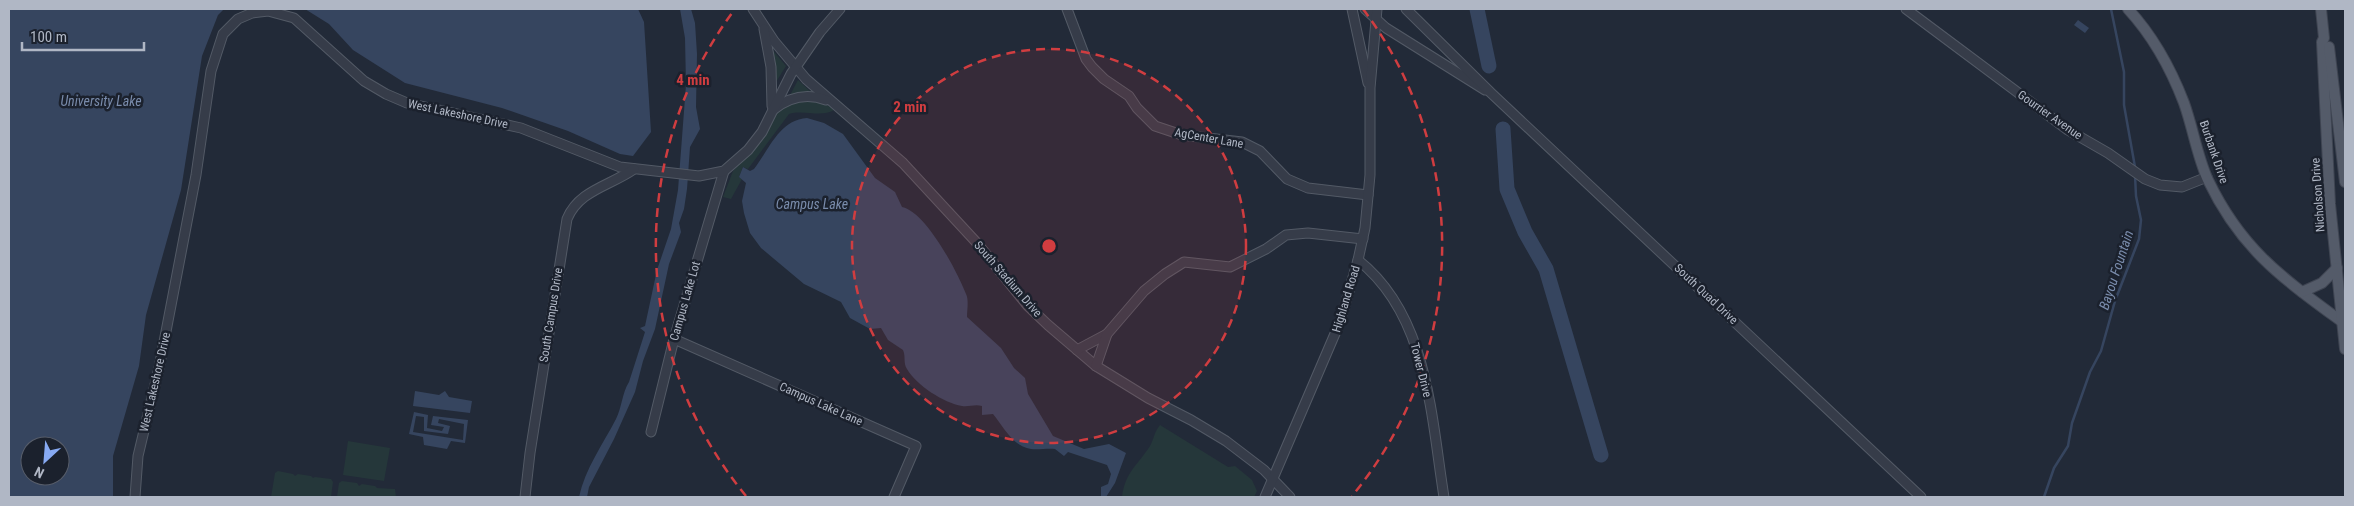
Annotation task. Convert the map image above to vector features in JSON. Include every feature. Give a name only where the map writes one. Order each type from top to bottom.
[{"type":"main road","name":"Burbank Drive","points":[[2128,9],[2144,28],[2163,58],[2184,104],[2207,177],[2225,212],[2245,241],[2274,270],[2344,323]]},
{"type":"main road","name":"Nicholson Drive","points":[[2321,9],[2324,38],[2322,42],[2330,204],[2336,268],[2344,323],[2345,349]]},
{"type":"main road","name":"Nicholson Drive","points":[[2324,38],[2328,42],[2345,182]]},
{"type":"main road","points":[[2302,292],[2322,283],[2336,268]]},
{"type":"street","points":[[753,9],[797,67]]},
{"type":"street","name":"West Lakeshore Drive","points":[[135,497],[138,456],[161,359],[196,176],[211,71],[223,34],[238,19],[252,13],[268,11],[287,15],[309,30],[342,63],[364,81],[397,99],[433,110],[507,124],[537,134],[605,162],[634,169],[699,176],[724,170],[743,155],[758,137],[771,111],[820,32],[840,9]]},
{"type":"street","name":"AgCenter Lane","points":[[1068,9],[1086,59],[1104,79],[1129,96],[1137,108],[1155,126],[1182,135],[1242,142],[1260,151],[1287,179],[1308,188],[1368,195]]},
{"type":"street","name":"Highland Road","points":[[1352,9],[1370,88]]},
{"type":"street","name":"South Quad Drive","points":[[1365,9],[1377,21],[1432,58],[1490,92]]},
{"type":"street","name":"Highland Road","points":[[1265,497],[1340,322],[1358,260],[1368,195],[1371,141],[1370,88],[1377,9]]},
{"type":"street","name":"South Quad Drive","points":[[1406,9],[1490,92],[1921,497]]},
{"type":"street","name":"Gourrier Avenue","points":[[1906,9],[2068,130],[2145,179],[2160,185],[2182,187],[2207,177]]},
{"type":"street","points":[[763,24],[771,67],[773,95],[771,111]]},
{"type":"street","name":"South Stadium Drive","points":[[797,67],[831,102],[879,140],[903,163],[977,243],[1028,306],[1077,350],[1096,366],[1148,398],[1192,420],[1219,437],[1264,470],[1290,497]]},
{"type":"street","points":[[771,111],[782,103],[797,97],[820,97],[831,102]]},
{"type":"street","name":"South Campus Drive","points":[[525,497],[534,423],[567,219],[573,207],[582,197],[623,177],[634,169]]},
{"type":"street","name":"Campus Lake Lot","points":[[651,432],[674,339],[724,170]]},
{"type":"street","points":[[1077,350],[1107,334],[1144,291],[1184,262],[1230,267],[1266,249],[1286,235],[1308,233],[1362,239]]},
{"type":"street","name":"Tower Drive","points":[[1358,260],[1384,285],[1409,325],[1420,363],[1444,497]]},
{"type":"street","points":[[1096,366],[1107,334]]},
{"type":"street","name":"Campus Lake Lane","points":[[674,339],[916,446],[894,497]]},
{"type":"shaded area","points":[[771,48],[786,66],[776,82]]},
{"type":"shaded area","points":[[798,80],[812,93],[789,97]]},
{"type":"shaded area","points":[[801,99],[823,102],[834,110],[823,113],[800,112],[789,114],[748,169],[743,167],[739,177],[742,179],[731,199],[723,197],[733,171],[764,136],[780,109]]},
{"type":"shaded area","points":[[1160,425],[1228,467],[1235,466],[1252,480],[1257,491],[1254,497],[1122,497],[1129,475],[1150,446]]},
{"type":"shaded area","points":[[348,441],[390,448],[384,481],[343,475]]},
{"type":"shaded area","points":[[278,471],[295,476],[298,474],[313,478],[331,479],[333,482],[331,497],[271,497],[275,473]]},
{"type":"shaded area","points":[[342,481],[357,483],[359,486],[362,484],[377,488],[395,489],[396,497],[337,497],[339,483]]},
{"type":"water","name":"University Lake","points":[[9,9],[224,9],[218,15],[202,56],[181,190],[146,315],[139,366],[113,456],[113,497],[9,497]]},
{"type":"water","points":[[305,9],[638,9],[644,22],[651,132],[633,156],[620,154],[568,131],[502,108],[405,83],[353,50],[329,24]]},
{"type":"water","points":[[680,9],[691,9],[695,23],[697,54],[696,107],[700,129],[690,147],[687,189],[684,209],[679,223],[681,232],[669,264],[655,329],[643,361],[635,392],[614,439],[589,487],[587,497],[579,497],[585,477],[616,419],[629,382],[645,332],[640,328],[645,326],[657,270],[671,229],[678,190],[686,85],[685,38]]},
{"type":"water","points":[[2078,20],[2089,28],[2085,33],[2074,25]]},
{"type":"water","name":"Campus Lake","points":[[807,118],[824,123],[843,134],[875,178],[895,192],[902,207],[921,219],[940,244],[956,271],[967,296],[967,317],[1001,348],[1014,368],[1025,378],[1028,394],[1053,436],[1084,449],[1109,444],[1126,453],[1115,483],[1106,497],[1101,497],[1101,487],[1108,484],[1111,474],[1107,465],[1068,452],[1064,456],[1055,449],[1024,447],[1009,435],[993,414],[982,415],[982,406],[955,404],[931,392],[911,375],[906,367],[903,350],[888,340],[881,328],[870,329],[850,318],[841,302],[804,284],[761,248],[750,233],[742,201],[746,183],[739,177],[743,167],[750,171],[754,169],[782,130],[797,120]]},
{"type":"water","points":[[415,391],[439,395],[445,391],[449,397],[472,401],[470,413],[413,406]]},
{"type":"water","points":[[414,412],[428,415],[427,428],[442,431],[444,427],[431,425],[433,416],[468,420],[465,443],[451,441],[447,449],[424,445],[423,437],[409,434]],"holes":[[[416,416],[424,417],[424,431],[448,434],[450,426],[438,423],[439,419],[464,424],[463,440],[413,432]]]},
{"type":"waterway","points":[[1477,9],[1489,66]]},
{"type":"waterway","name":"Bayou Fountain","points":[[2111,9],[2124,72],[2124,105],[2135,167]]},
{"type":"waterway","points":[[1503,129],[1507,189],[1525,232],[1546,269],[1601,455]]},
{"type":"waterway","name":"Bayou Fountain","points":[[2044,497],[2054,468],[2068,446],[2072,423],[2090,372],[2101,351],[2115,301],[2139,239],[2141,220],[2136,196],[2135,175]]}]
